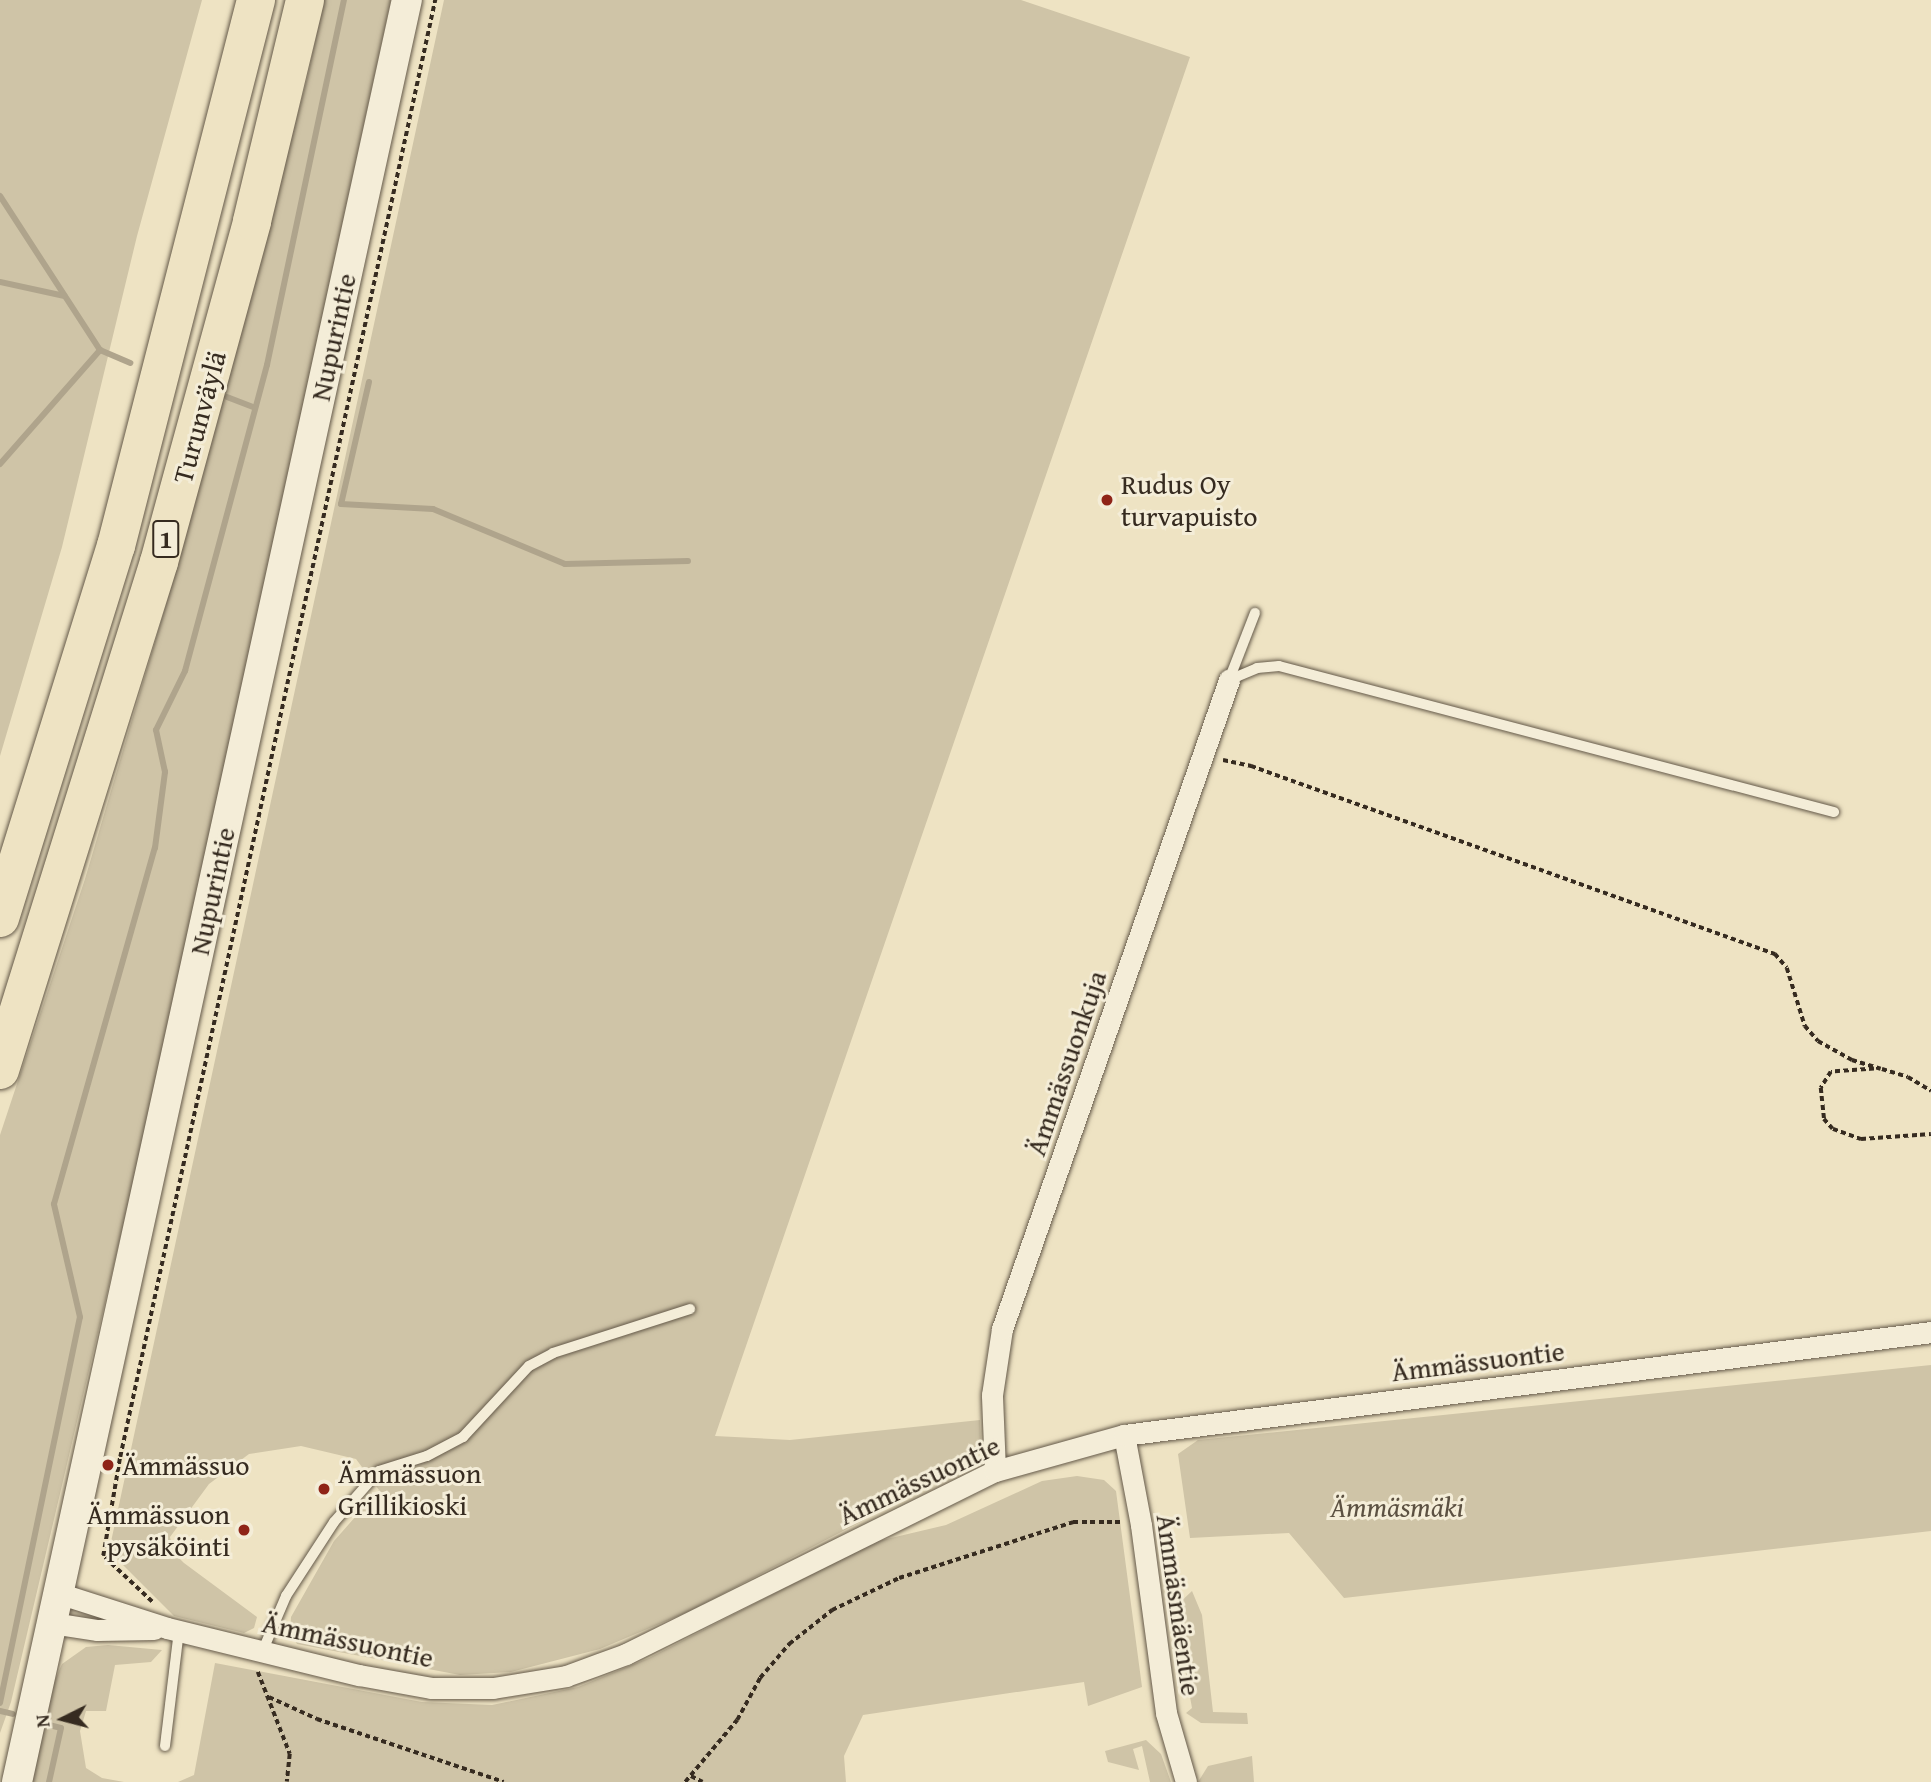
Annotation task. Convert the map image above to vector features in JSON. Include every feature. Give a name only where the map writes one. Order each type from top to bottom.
[{"type":"highway","name":"Turunväylä","points":[[0,918],[116,547],[256,0]]},
{"type":"highway","name":"Turunväylä","points":[[0,1070],[159,562],[251,221],[305,0]]},
{"type":"main road","name":"Nupurintie","points":[[17,1782],[407,0]]},
{"type":"street","name":"Ämmässuonkuja","points":[[995,1471],[992,1395],[1002,1329],[1229,680]]},
{"type":"street","name":"Ämmässuontie","points":[[58,1593],[165,1627],[431,1688],[493,1688],[566,1676],[626,1654],[995,1471],[1124,1435],[1931,1332]]},
{"type":"street","name":"Ämmäsmäentie","points":[[1124,1435],[1141,1525],[1161,1690],[1186,1782]]},
{"type":"street","name":"Ämmässuontie","points":[[52,1623],[97,1630],[165,1627]]},
{"type":"lane","points":[[1229,680],[1255,613]]},
{"type":"lane","points":[[1229,680],[1257,668],[1279,667],[1835,812]]},
{"type":"lane","points":[[263,1650],[286,1596],[306,1564],[334,1522],[379,1471],[427,1456],[463,1437],[529,1366],[553,1353],[690,1309]]},
{"type":"lane","points":[[165,1627],[165,1746]]},
{"type":"path","points":[[165,1627],[152,1598],[103,1556],[120,1457],[435,0]]},
{"type":"path","points":[[1200,763],[1230,760],[1251,765],[1775,954],[1787,968],[1805,1026],[1818,1041],[1852,1060],[1908,1077],[1931,1091]]},
{"type":"path","points":[[1881,1069],[1831,1072],[1821,1088],[1824,1119],[1833,1129],[1861,1139],[1931,1134]]},
{"type":"path","points":[[685,1782],[737,1720],[760,1678],[789,1644],[832,1610],[899,1578],[1073,1522],[1102,1518],[1141,1525]]},
{"type":"path","points":[[263,1650],[258,1675],[290,1754],[287,1782]]},
{"type":"path","points":[[269,1697],[317,1719],[504,1782]]},
{"type":"path","points":[[691,1776],[703,1782]]},
{"type":"green space","points":[[0,0],[202,0],[137,236],[62,547],[0,756]]},
{"type":"green space","points":[[324,0],[391,0],[135,1175],[11,1702],[0,1733],[0,1135],[85,879],[175,574],[307,79]]},
{"type":"green space","points":[[444,0],[1021,0],[1190,57],[715,1436],[790,1440],[980,1420],[981,1445],[973,1463],[690,1611],[600,1649],[511,1672],[460,1675],[297,1644],[290,1633],[291,1617],[334,1541],[379,1490],[356,1459],[301,1446],[249,1454],[209,1484],[170,1537],[173,1552],[184,1563],[257,1617],[254,1628],[244,1633],[174,1616],[109,1551]]},
{"type":"green space","name":"Ämmäsmäki","points":[[1931,1365],[1931,1531],[1344,1598],[1289,1533],[1190,1538],[1178,1454],[1198,1440]]},
{"type":"green space","points":[[1077,1476],[1104,1480],[1116,1491],[1142,1687],[1088,1706],[1084,1682],[863,1715],[844,1756],[846,1782],[178,1782],[194,1775],[215,1663],[422,1702],[492,1705],[578,1687],[649,1658],[874,1542],[946,1525],[1042,1481]]},
{"type":"green space","points":[[1192,1591],[1202,1615],[1213,1712],[1247,1713],[1248,1724],[1201,1723],[1186,1713],[1192,1708],[1174,1608]]},
{"type":"green space","points":[[108,1645],[162,1650],[151,1662],[115,1665],[106,1711],[86,1711],[80,1731],[86,1768],[102,1778],[124,1782],[31,1782],[51,1689],[62,1664],[86,1647]]},
{"type":"green space","points":[[1146,1740],[1161,1754],[1171,1782],[1150,1782],[1142,1746],[1133,1749],[1139,1770],[1108,1762],[1105,1751]]},
{"type":"green space","points":[[1252,1756],[1254,1782],[1198,1782],[1208,1766]]},
{"type":"waterway","points":[[0,1703],[80,1317],[54,1204],[155,848],[165,772],[156,730],[185,671],[267,365],[344,0]]},
{"type":"waterway","points":[[0,196],[100,350]]},
{"type":"waterway","points":[[0,282],[65,296]]},
{"type":"waterway","points":[[100,350],[130,363]]},
{"type":"waterway","points":[[0,464],[100,350]]},
{"type":"waterway","points":[[369,382],[341,504],[433,509],[565,564],[688,561]]},
{"type":"waterway","points":[[227,397],[255,408]]},
{"type":"waterway","points":[[0,1711],[13,1714]]},
{"type":"waterway","points":[[49,1725],[61,1728],[49,1782]]},
{"type":"place","name":"Rudus Oy turvapuisto","points":[[1107,500]]},
{"type":"place","name":"Ämmässuo","points":[[108,1465]]},
{"type":"place","name":"Ämmässuon Grillikioski","points":[[324,1489]]},
{"type":"place","name":"Ämmässuon pysäköinti","points":[[244,1530]]}]
